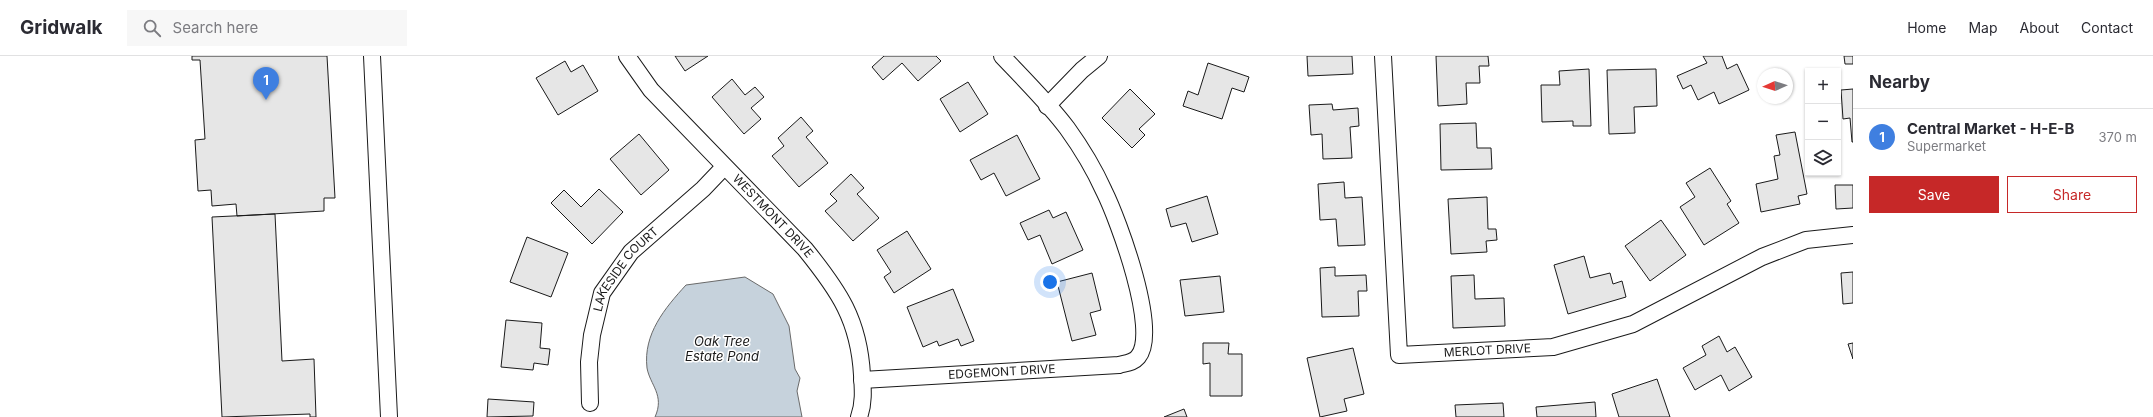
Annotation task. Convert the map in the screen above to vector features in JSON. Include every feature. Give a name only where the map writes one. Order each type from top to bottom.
[{"type":"street","points":[[372,56],[389,417]]},
{"type":"street","name":"WESTMONT DRIVE","points":[[627,56],[651,90],[805,249],[829,279],[845,305],[856,330],[864,413]]},
{"type":"street","points":[[1002,56],[1047,106],[1082,70],[1099,56]]},
{"type":"street","name":"MERLOT DRIVE","points":[[1383,56],[1399,355],[1553,347],[1633,324],[1762,257],[1806,240],[1853,234]]},
{"type":"street","name":"EDGEMONT DRIVE","points":[[862,380],[1119,365],[1134,361],[1140,356],[1144,329],[1139,294],[1128,250],[1104,190],[1067,128],[1047,106]]},
{"type":"street","name":"LAKESIDE COURT","points":[[590,403],[589,362],[592,334],[602,293],[631,252],[703,189],[724,167]]},
{"type":"water","name":"Oak Tree Estate Pond","points":[[745,277],[773,294],[789,326],[795,369],[800,378],[797,391],[802,417],[655,417],[658,409],[658,396],[647,368],[647,356],[648,344],[652,333],[663,312],[686,285]]},
{"type":"building","points":[[192,56],[327,56],[335,198],[324,198],[324,211],[237,216],[236,204],[212,206],[211,190],[198,191],[195,140],[205,139],[200,60],[192,60]]},
{"type":"building","points":[[675,56],[708,56],[685,71]]},
{"type":"building","points":[[884,56],[936,56],[941,61],[918,81],[902,63],[883,80],[872,67]]},
{"type":"building","points":[[1307,56],[1352,56],[1353,74],[1308,76]]},
{"type":"building","points":[[1436,56],[1488,56],[1489,66],[1479,66],[1480,83],[1466,83],[1467,104],[1438,106]]},
{"type":"building","points":[[1703,56],[1722,56],[1727,69],[1737,64],[1749,90],[1719,104],[1714,92],[1698,100],[1691,85],[1683,89],[1677,76],[1707,63]]},
{"type":"building","points":[[1844,56],[1853,56],[1853,64],[1845,64]]},
{"type":"building","points":[[565,61],[571,72],[583,65],[598,91],[558,115],[536,78]]},
{"type":"building","points":[[1208,63],[1249,77],[1244,92],[1232,88],[1222,119],[1183,106],[1188,91],[1198,95]]},
{"type":"building","points":[[1589,69],[1591,126],[1573,126],[1573,121],[1542,122],[1541,85],[1560,85],[1559,71]]},
{"type":"building","points":[[1656,69],[1657,106],[1634,107],[1635,133],[1609,134],[1607,70]]},
{"type":"building","points":[[732,79],[745,95],[755,87],[764,97],[751,108],[761,119],[744,134],[712,97]]},
{"type":"building","points":[[968,82],[988,114],[960,132],[940,99]]},
{"type":"building","points":[[1130,89],[1155,114],[1139,129],[1145,135],[1132,148],[1102,118]]},
{"type":"building","points":[[1853,89],[1853,142],[1850,118],[1843,119],[1841,90]]},
{"type":"building","points":[[1332,104],[1333,110],[1358,108],[1359,126],[1350,127],[1352,158],[1323,159],[1322,134],[1311,135],[1309,105]]},
{"type":"building","points":[[801,117],[813,131],[806,137],[828,163],[799,187],[772,156],[784,146],[778,138]]},
{"type":"building","points":[[1476,123],[1477,148],[1491,148],[1492,169],[1441,170],[1440,124]]},
{"type":"building","points":[[1795,132],[1807,194],[1798,196],[1800,204],[1761,212],[1756,184],[1778,179],[1774,156],[1780,155],[1776,135]]},
{"type":"building","points":[[639,134],[669,170],[641,195],[610,159]]},
{"type":"building","points":[[1017,135],[1040,179],[1006,196],[994,173],[981,180],[970,160]]},
{"type":"building","points":[[1710,168],[1731,201],[1727,204],[1739,223],[1704,245],[1680,207],[1695,197],[1686,183]]},
{"type":"building","points":[[851,174],[864,188],[857,194],[879,218],[853,241],[825,211],[837,201],[830,194]]},
{"type":"building","points":[[1344,182],[1345,198],[1362,197],[1365,245],[1338,246],[1336,219],[1320,220],[1318,184]]},
{"type":"building","points":[[1835,185],[1853,185],[1853,208],[1836,209]]},
{"type":"building","points":[[599,189],[623,212],[592,244],[551,203],[564,190],[581,207]]},
{"type":"building","points":[[1207,196],[1218,234],[1192,242],[1186,223],[1171,227],[1166,209]]},
{"type":"building","points":[[1487,197],[1488,229],[1496,229],[1497,240],[1486,241],[1487,252],[1451,254],[1448,199]]},
{"type":"building","points":[[1049,210],[1053,218],[1066,212],[1083,250],[1052,264],[1040,235],[1028,240],[1020,223]]},
{"type":"building","points":[[275,214],[282,361],[314,359],[316,417],[310,417],[310,414],[222,417],[212,217]]},
{"type":"building","points":[[1661,220],[1686,255],[1650,281],[1625,246]]},
{"type":"building","points":[[907,231],[931,269],[894,293],[884,277],[891,272],[877,250]]},
{"type":"building","points":[[527,237],[568,253],[551,297],[510,282]]},
{"type":"building","points":[[1584,256],[1590,278],[1610,273],[1613,284],[1622,281],[1626,297],[1568,314],[1554,265]]},
{"type":"building","points":[[1335,267],[1335,276],[1366,275],[1367,291],[1358,291],[1359,316],[1322,317],[1320,268]]},
{"type":"building","points":[[1853,272],[1853,303],[1843,304],[1841,273]]},
{"type":"building","points":[[1092,273],[1101,310],[1090,313],[1096,335],[1072,341],[1057,282]]},
{"type":"building","points":[[1474,275],[1475,299],[1504,298],[1505,326],[1453,328],[1451,276]]},
{"type":"building","points":[[1220,276],[1224,312],[1185,316],[1180,280]]},
{"type":"building","points":[[953,289],[974,341],[961,346],[958,339],[939,346],[937,341],[923,347],[907,307]]},
{"type":"building","points":[[506,320],[542,323],[540,348],[550,349],[548,365],[534,363],[533,370],[501,367]]},
{"type":"building","points":[[1719,336],[1727,352],[1735,347],[1752,377],[1729,391],[1721,375],[1695,390],[1683,368],[1706,355],[1702,346]]},
{"type":"building","points":[[1203,343],[1229,343],[1228,354],[1242,354],[1242,396],[1210,396],[1210,363],[1203,364]]},
{"type":"building","points":[[1853,343],[1853,359],[1848,344]]},
{"type":"building","points":[[1353,348],[1364,394],[1344,399],[1347,411],[1320,417],[1307,358]]},
{"type":"building","points":[[1657,379],[1670,417],[1619,417],[1612,394]]},
{"type":"building","points":[[488,399],[534,402],[533,416],[487,417]]},
{"type":"building","points":[[1595,402],[1596,417],[1537,417],[1536,407]]},
{"type":"building","points":[[1503,403],[1504,417],[1456,417],[1455,405]]},
{"type":"building","points":[[1184,409],[1187,417],[1164,417]]},
{"type":"place","name":"Central Market - H-E-B","points":[[266,100]]}]
